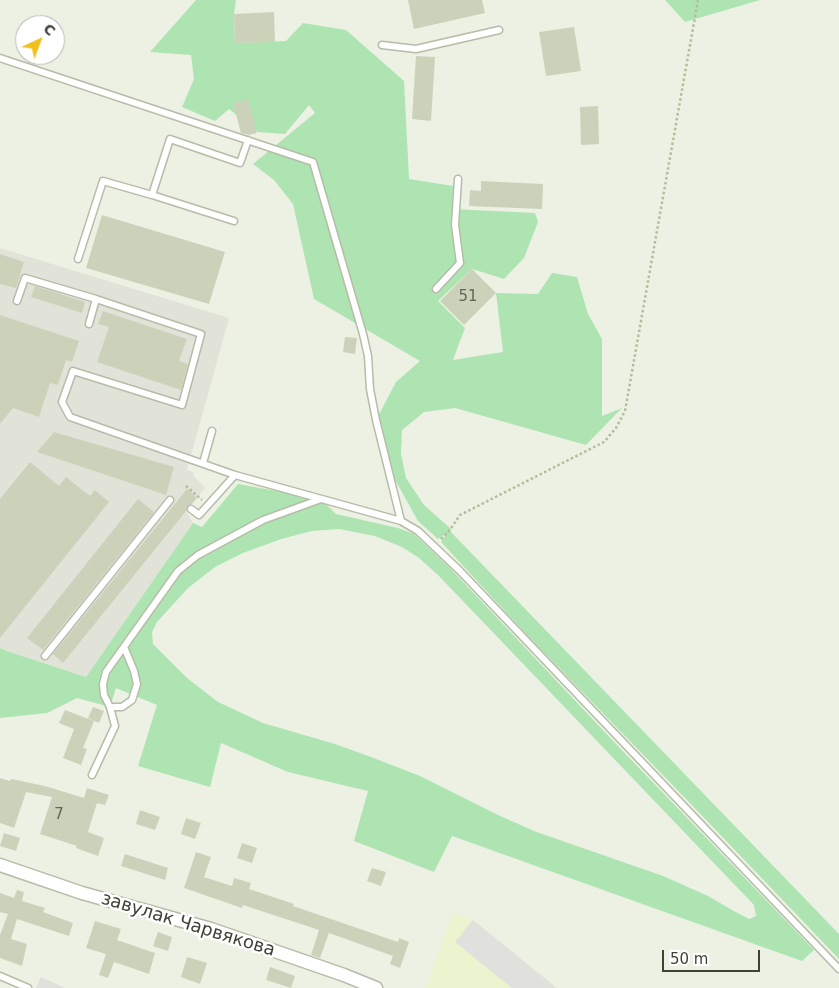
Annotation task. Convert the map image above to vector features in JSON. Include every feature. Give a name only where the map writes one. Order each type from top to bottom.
[{"type":"street","name":"завулак Чарвякова","points":[[0,865],[82,893],[211,929],[376,988]]},
{"type":"lane","points":[[382,45],[416,49],[499,30]]},
{"type":"lane","points":[[0,58],[313,162],[363,334],[368,356],[370,389],[376,420],[401,521]]},
{"type":"lane","points":[[152,196],[170,138],[240,163],[248,140]]},
{"type":"lane","points":[[436,289],[460,263],[455,225],[458,179]]},
{"type":"lane","points":[[78,259],[102,181],[234,221]]},
{"type":"lane","points":[[16,301],[25,278],[96,299],[201,334],[182,405],[73,371],[62,402],[70,417],[235,475],[401,521],[418,531],[434,545],[839,969]]},
{"type":"lane","points":[[89,324],[96,299]]},
{"type":"lane","points":[[203,463],[212,431]]},
{"type":"lane","points":[[191,509],[199,515],[235,475]]},
{"type":"lane","points":[[92,775],[115,726],[104,695],[103,684],[106,672],[178,570],[198,555],[263,520],[321,499]]},
{"type":"lane","points":[[45,656],[170,500]]},
{"type":"lane","points":[[110,708],[122,707],[132,700],[137,684],[124,646]]},
{"type":"lane","points":[[0,976],[17,986],[28,988]]},
{"type":"path","points":[[434,545],[449,531],[460,515],[604,442],[616,428],[625,411],[698,0]]},
{"type":"path","points":[[186,486],[208,505]]},
{"type":"shaded area","points":[[0,248],[229,318],[187,470],[193,472],[194,476],[205,488],[186,511],[193,523],[86,677],[0,648]]},
{"type":"shaded area","points":[[453,912],[473,920],[557,988],[426,988]]},
{"type":"shaded area","points":[[473,920],[557,988],[512,988],[455,942]]},
{"type":"shaded area","points":[[41,977],[65,988],[36,988]]},
{"type":"green space","points":[[196,0],[236,0],[234,14],[235,43],[286,41],[303,23],[346,30],[404,81],[409,179],[453,186],[452,209],[535,213],[538,222],[524,258],[504,279],[472,269],[438,301],[465,328],[453,360],[503,352],[496,293],[538,294],[552,273],[577,277],[588,314],[602,339],[602,416],[622,408],[586,445],[455,408],[424,412],[402,430],[401,454],[406,478],[424,505],[451,529],[450,531],[839,934],[839,959],[527,635],[441,542],[447,533],[438,539],[418,521],[388,467],[376,420],[396,382],[420,361],[314,299],[293,204],[274,180],[253,164],[315,113],[309,105],[285,134],[258,132],[229,109],[215,121],[182,107],[194,79],[191,55],[150,52]]},
{"type":"green space","points":[[665,0],[760,0],[685,22]]},
{"type":"green space","points":[[238,484],[321,499],[336,514],[398,528],[414,534],[449,567],[814,950],[802,961],[452,836],[434,872],[354,841],[368,791],[288,772],[221,743],[210,787],[138,766],[157,705],[116,688],[110,707],[77,698],[47,713],[0,718],[0,648],[86,677],[193,523],[202,527]],"holes":[[[339,529],[375,536],[402,547],[419,558],[438,575],[754,905],[756,916],[749,919],[708,896],[663,876],[534,831],[420,776],[335,744],[263,723],[218,702],[187,678],[153,644],[152,632],[157,622],[188,588],[215,567],[243,553],[281,539],[312,531]]]},
{"type":"building","points":[[408,0],[482,0],[485,13],[414,29]]},
{"type":"building","points":[[274,12],[275,42],[235,43],[234,14]]},
{"type":"building","points":[[574,27],[581,71],[546,76],[539,32]]},
{"type":"building","points":[[416,56],[435,57],[431,121],[412,119]]},
{"type":"building","points":[[248,99],[257,133],[249,135],[241,133],[233,103]]},
{"type":"building","points":[[598,106],[599,144],[581,145],[580,107]]},
{"type":"building","points":[[481,181],[543,184],[542,209],[469,206],[470,190],[481,191]]},
{"type":"building","points":[[102,215],[225,252],[209,304],[86,268]]},
{"type":"building","points":[[0,254],[24,262],[16,288],[0,284]]},
{"type":"building","points":[[472,269],[496,293],[464,325],[440,301]]},
{"type":"building","points":[[35,286],[85,302],[82,313],[31,297]]},
{"type":"building","points":[[103,311],[187,339],[179,361],[188,364],[181,390],[97,362],[109,327],[98,324]]},
{"type":"building","points":[[0,315],[79,341],[72,362],[66,360],[58,385],[50,383],[39,417],[13,408],[0,424]]},
{"type":"building","points":[[345,337],[357,338],[355,354],[343,352]]},
{"type":"building","points":[[54,432],[174,467],[166,495],[37,452]]},
{"type":"building","points":[[30,462],[59,486],[66,477],[90,496],[95,490],[109,502],[0,638],[0,499]]},
{"type":"building","points":[[187,489],[197,498],[192,504],[187,506],[186,511],[63,663],[53,654]]},
{"type":"building","points":[[138,499],[154,512],[43,650],[27,638]]},
{"type":"building","points":[[93,707],[104,711],[99,723],[88,718]]},
{"type":"building","points":[[65,710],[94,721],[83,748],[87,749],[81,765],[63,758],[74,729],[59,723]]},
{"type":"building","points":[[0,778],[45,786],[84,798],[87,788],[109,795],[105,805],[97,803],[88,832],[104,838],[98,856],[76,848],[77,846],[40,834],[52,797],[26,792],[14,828],[0,823]]},
{"type":"building","points":[[140,810],[160,817],[155,830],[136,824]]},
{"type":"building","points":[[186,818],[201,823],[195,839],[181,834]]},
{"type":"building","points":[[4,833],[20,838],[16,851],[0,846]]},
{"type":"building","points":[[242,843],[257,848],[252,863],[237,858]]},
{"type":"building","points":[[196,852],[211,857],[204,877],[232,886],[234,878],[251,883],[249,889],[294,904],[293,906],[398,942],[399,938],[409,942],[400,968],[390,964],[393,956],[329,933],[320,958],[311,955],[319,930],[243,905],[242,908],[184,888]]},
{"type":"building","points":[[125,854],[168,868],[165,880],[121,866]]},
{"type":"building","points":[[372,868],[386,872],[381,886],[367,881]]},
{"type":"building","points":[[17,890],[24,892],[22,901],[45,908],[43,912],[73,923],[69,936],[17,919],[11,939],[27,944],[22,966],[0,958],[0,935],[8,914],[0,912],[0,893],[14,898]]},
{"type":"building","points":[[95,921],[121,929],[117,940],[155,953],[149,974],[114,962],[108,978],[99,975],[106,954],[86,948]]},
{"type":"building","points":[[158,932],[172,937],[168,951],[153,946]]},
{"type":"building","points":[[187,957],[207,963],[200,984],[181,977]]},
{"type":"building","points":[[270,967],[295,976],[291,988],[266,980]]}]
